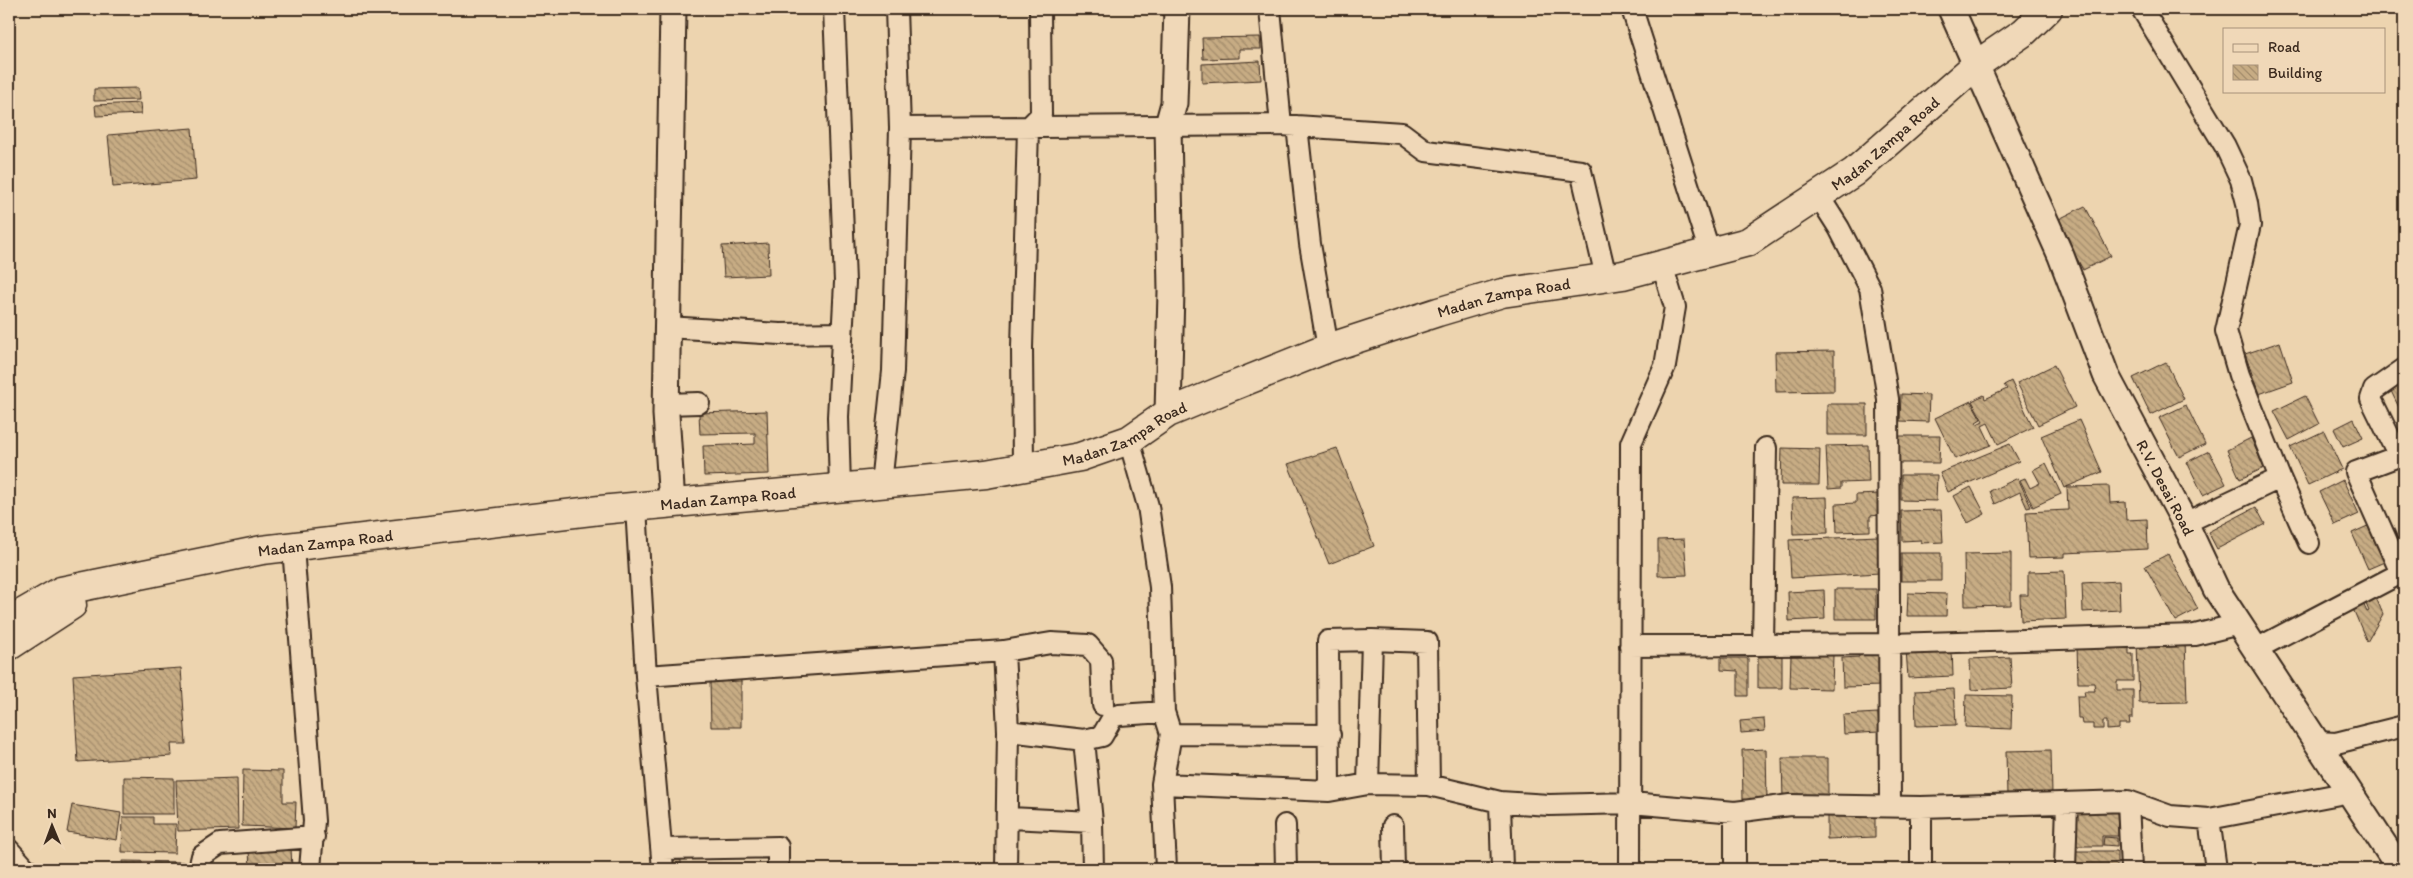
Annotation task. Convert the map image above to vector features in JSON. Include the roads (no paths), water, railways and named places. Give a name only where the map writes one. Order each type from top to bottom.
[{"type":"main road","name":"Madan Zampa Road","points":[[9,620],[61,591],[262,550],[672,503],[986,474],[1080,457],[1129,440],[1168,413],[1328,348],[1502,292],[1606,277],[1662,265],[1748,242],[1854,172],[1979,72],[2048,9]]},
{"type":"main road","name":"Madan Zampa Road","points":[[9,646],[67,608],[103,581]]},
{"type":"street","points":[[672,503],[666,404],[673,9]]},
{"type":"street","points":[[834,9],[845,282],[838,417],[840,488]]},
{"type":"street","points":[[881,484],[893,371],[900,128],[896,9]]},
{"type":"street","points":[[1023,467],[1022,348],[1028,128],[1041,116],[1040,9]]},
{"type":"street","points":[[1168,413],[1170,291],[1168,125],[1174,104],[1177,9]]},
{"type":"street","points":[[1270,9],[1328,348]]},
{"type":"street","points":[[1632,9],[1710,253]]},
{"type":"street","name":"R.V. Desai Road","points":[[1951,9],[2060,256],[2106,375],[2185,523],[2216,589],[2400,869]]},
{"type":"street","points":[[2142,9],[2225,146],[2241,180],[2248,203],[2250,226],[2226,331],[2236,368],[2280,478],[2309,543]]},
{"type":"street","points":[[900,128],[1168,125],[1289,126],[1402,133],[1426,151],[1581,172],[1606,277]]},
{"type":"street","points":[[1818,196],[1839,228],[1870,288],[1888,399],[1891,644],[1890,806]]},
{"type":"street","points":[[1630,869],[1631,443],[1665,366],[1675,307],[1662,265]]},
{"type":"street","points":[[667,327],[780,334],[842,332]]},
{"type":"street","points":[[2256,649],[2400,573],[2356,472],[2402,455],[2371,399],[2374,390],[2404,369]]},
{"type":"street","points":[[666,404],[699,403]]},
{"type":"street","points":[[1129,440],[1148,506],[1160,587],[1164,712],[1171,734],[1162,784],[1166,869]]},
{"type":"street","points":[[1763,645],[1766,448]]},
{"type":"street","points":[[2185,523],[2280,478]]},
{"type":"street","points":[[636,507],[646,676],[663,849],[663,869]]},
{"type":"street","points":[[293,547],[314,837],[310,869]]},
{"type":"street","points":[[1630,646],[1891,644],[2195,636],[2239,624]]},
{"type":"street","points":[[1368,784],[1372,640]]},
{"type":"street","points":[[1329,791],[1328,641],[1427,642],[1429,785]]},
{"type":"street","points":[[646,676],[1004,651],[1051,643],[1088,645],[1101,660],[1103,705]]},
{"type":"street","points":[[1004,651],[1008,731],[1006,869]]},
{"type":"street","points":[[1008,731],[1084,740],[1102,736],[1113,717],[1164,712]]},
{"type":"street","points":[[2317,742],[2336,743],[2404,726]]},
{"type":"street","points":[[1171,734],[1330,735]]},
{"type":"street","points":[[1084,740],[1092,822],[1093,869]]},
{"type":"street","points":[[1162,784],[1329,791],[1368,784],[1429,785],[1500,802],[1549,805],[1631,803],[1735,812],[1790,805],[1920,807],[2128,801],[2170,816],[2209,819],[2350,792]]},
{"type":"street","points":[[2128,801],[2131,869]]},
{"type":"street","points":[[1500,802],[1502,869]]},
{"type":"street","points":[[2065,869],[2066,804]]},
{"type":"street","points":[[1920,807],[1921,869]]},
{"type":"street","points":[[1735,812],[1735,869]]},
{"type":"street","points":[[1008,818],[1092,822]]},
{"type":"street","points":[[2209,819],[2216,869]]},
{"type":"street","points":[[1285,825],[1286,869]]},
{"type":"street","points":[[1393,826],[1394,869]]},
{"type":"street","points":[[199,869],[202,856],[220,844],[314,837]]},
{"type":"street","points":[[663,849],[778,847],[778,869]]},
{"type":"street","points":[[9,850],[26,869]]}]
